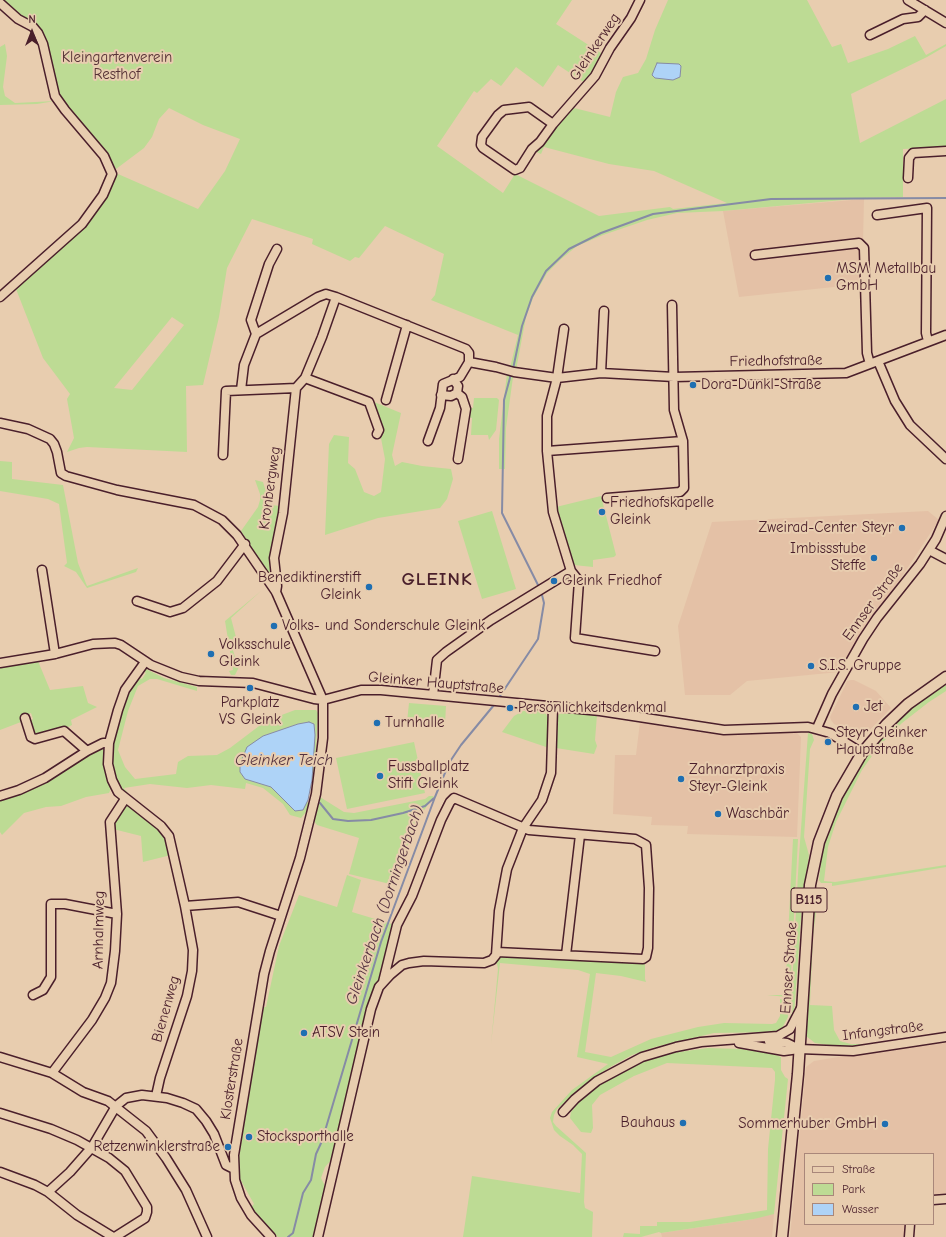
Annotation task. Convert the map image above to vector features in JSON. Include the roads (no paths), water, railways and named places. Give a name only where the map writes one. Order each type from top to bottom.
[{"type":"main road","name":"Ennser Straße","points":[[782,1237],[800,1049],[810,885],[816,853],[837,796],[862,753],[887,724],[908,704],[946,677]]},
{"type":"street","name":"Gleinkerweg","points":[[552,124],[529,107],[504,110],[498,115],[482,137],[483,148],[517,170],[532,149],[540,142],[552,124],[595,76],[610,48],[631,18],[640,0]]},
{"type":"street","points":[[908,0],[946,23]]},
{"type":"street","points":[[0,3],[18,19],[33,27],[38,33],[43,44],[55,96],[104,156],[112,174],[103,195],[82,224],[0,297]]},
{"type":"street","points":[[870,35],[904,19],[918,17],[925,10]]},
{"type":"street","points":[[908,178],[909,158],[913,153],[946,151]]},
{"type":"street","points":[[877,215],[927,208],[926,333],[928,342]]},
{"type":"street","points":[[755,255],[859,243],[864,248],[867,353],[874,362],[910,425],[946,459]]},
{"type":"street","points":[[256,334],[251,320],[269,264],[277,249]]},
{"type":"street","points":[[240,390],[244,365],[256,334],[324,294],[336,296],[466,349],[469,353],[469,362],[460,376],[443,384],[440,408],[428,441]]},
{"type":"street","points":[[223,455],[226,391],[296,388],[305,378],[322,337],[336,296]]},
{"type":"street","points":[[607,498],[683,491],[683,441],[674,410],[672,305]]},
{"type":"street","points":[[600,373],[604,311]]},
{"type":"street","points":[[386,400],[407,325]]},
{"type":"street","points":[[564,329],[557,378],[548,416],[547,451],[553,512],[571,571],[579,581],[575,638],[655,651]]},
{"type":"street","name":"Friedhofstraße","points":[[469,362],[511,371],[557,378],[600,373],[674,377],[846,373],[946,335]]},
{"type":"street","points":[[305,378],[369,402],[378,430],[377,434]]},
{"type":"street","points":[[453,379],[458,386],[457,393]]},
{"type":"street","name":"Kronbergweg","points":[[276,592],[278,586],[274,558],[283,513],[296,388]]},
{"type":"street","points":[[442,395],[451,396],[457,393]]},
{"type":"street","points":[[457,393],[462,397],[466,409],[458,459]]},
{"type":"street","points":[[0,423],[28,429],[50,439],[57,452],[61,473],[66,476],[117,490],[194,505],[222,520],[245,544],[276,592],[323,700]]},
{"type":"street","points":[[547,451],[683,441]]},
{"type":"street","name":"Ennser Straße","points":[[817,728],[835,689],[863,639],[929,550],[946,516]]},
{"type":"street","points":[[137,601],[170,612],[183,608],[217,581],[245,544]]},
{"type":"street","points":[[929,550],[946,559]]},
{"type":"street","points":[[42,570],[55,654]]},
{"type":"street","points":[[433,695],[437,660],[491,620],[571,571]]},
{"type":"street","points":[[0,663],[55,654],[93,644],[115,643],[121,645],[145,662],[181,677],[199,681],[253,684],[323,700]]},
{"type":"street","name":"Bienenweg","points":[[145,662],[125,690],[109,743],[108,764],[112,780],[118,792],[125,799],[154,820],[169,836],[185,906],[193,950],[190,986],[160,1078],[156,1096]]},
{"type":"street","name":"Gleinker Hauptstraße","points":[[323,700],[366,690],[433,695],[620,714],[724,730],[755,730],[793,726],[817,728],[838,737],[862,753]]},
{"type":"street","name":"Klosterstraße","points":[[271,1237],[245,1207],[238,1190],[234,1169],[236,1140],[262,985],[270,951],[306,840],[316,794],[324,738],[323,700]]},
{"type":"street","points":[[318,1237],[373,999],[383,982],[402,965],[424,961],[484,963],[492,960],[497,952],[497,929],[504,882],[511,856],[523,828],[542,800],[551,773],[553,707]]},
{"type":"street","points":[[25,718],[31,738],[35,740],[64,731],[87,752]]},
{"type":"street","points":[[0,796],[45,778],[103,743],[109,743]]},
{"type":"street","points":[[383,982],[397,925],[412,896],[432,840],[451,800],[457,798],[523,828],[535,831],[635,838],[646,845],[649,888],[648,948],[646,956],[640,960],[497,952]]},
{"type":"street","name":"Arnhalmweg","points":[[52,1073],[92,1020],[105,998],[111,983],[115,951],[117,914],[110,822],[125,799]]},
{"type":"street","points":[[566,955],[580,835]]},
{"type":"street","points":[[185,906],[238,902],[281,916]]},
{"type":"street","points":[[33,995],[43,990],[51,977],[51,904],[65,904],[117,914]]},
{"type":"street","points":[[388,957],[402,965]]},
{"type":"street","points":[[563,1112],[575,1099],[597,1081],[642,1057],[676,1047],[725,1040],[755,1039],[778,1036],[788,1031],[802,1006]]},
{"type":"street","name":"Infangstraße","points":[[800,1049],[853,1051],[946,1036]]},
{"type":"street","points":[[755,1039],[787,1043],[800,1049]]},
{"type":"street","points":[[725,1040],[784,1051],[800,1049]]},
{"type":"street","points":[[0,1057],[52,1073],[83,1092],[116,1106],[146,1131],[166,1158],[186,1190],[207,1237]]},
{"type":"street","points":[[48,1192],[70,1172],[92,1147],[121,1100],[134,1096],[156,1096],[183,1103],[196,1109],[206,1120],[214,1134],[226,1166],[234,1169]]},
{"type":"street","points":[[0,1113],[51,1129],[92,1147],[124,1171],[147,1207],[144,1218],[114,1237],[77,1215],[48,1192],[35,1185],[0,1172]]},
{"type":"street","points":[[934,1200],[946,1199]]},
{"type":"street","points":[[909,1237],[910,1225]]},
{"type":"water","points":[[657,63],[679,64],[681,66],[680,77],[673,80],[655,78],[652,75]]},
{"type":"water","name":"Gleinker Teich","points":[[309,722],[314,724],[315,735],[312,780],[308,800],[303,810],[295,811],[271,787],[245,779],[240,772],[240,764],[247,747],[263,736],[298,724]]},
{"type":"waterway","name":"Gleinkerbach (Dorningerbach)","points":[[513,369],[522,326],[532,297],[546,271],[569,249],[601,233],[653,214],[771,199],[946,198]]},
{"type":"waterway","name":"Gleinkerbach (Dorningerbach)","points":[[511,374],[504,400],[502,513],[539,587]]},
{"type":"waterway","name":"Gleinkerbach (Dorningerbach)","points":[[500,696],[538,639],[544,603],[541,591]]},
{"type":"waterway","name":"Gleinkerbach (Dorningerbach)","points":[[288,1237],[293,1233],[303,1193],[311,1180],[316,1154],[322,1141],[381,942],[435,797],[449,763],[461,745],[494,705]]},
{"type":"waterway","points":[[320,803],[333,819],[348,821],[371,820],[403,813],[425,806],[434,798]]},
{"type":"place","name":"MSM Metallbau GmbH","points":[[828,278]]},
{"type":"place","name":"Dora-Dunkl-Straße","points":[[693,385]]},
{"type":"place","name":"Friedhofskapelle Gleink","points":[[602,512]]},
{"type":"place","name":"Zweirad-Center Steyr","points":[[902,528]]},
{"type":"place","name":"Imbissstube Steffe","points":[[874,558]]},
{"type":"place","name":"Gleink Friedhof","points":[[554,581]]},
{"type":"place","name":"Benediktinerstift Gleink","points":[[369,587]]},
{"type":"place","name":"Volks- und Sonderschule Gleink","points":[[274,626]]},
{"type":"place","name":"Volksschule Gleink","points":[[211,654]]},
{"type":"place","name":"S.I.S. Gruppe","points":[[811,666]]},
{"type":"place","name":"Parkplatz VS Gleink","points":[[250,688]]},
{"type":"place","name":"Jet","points":[[856,707]]},
{"type":"place","name":"Persönlichkeitsdenkmal","points":[[510,708]]},
{"type":"place","name":"Turnhalle","points":[[377,723]]},
{"type":"place","name":"Steyr Gleinker Hauptstraße","points":[[828,742]]},
{"type":"place","name":"Fussballplatz Stift Gleink","points":[[380,776]]},
{"type":"place","name":"Zahnarztpraxis Steyr-Gleink","points":[[681,779]]},
{"type":"place","name":"Waschbär","points":[[718,814]]},
{"type":"place","name":"ATSV Stein","points":[[304,1033]]},
{"type":"place","name":"Bauhaus","points":[[683,1123]]},
{"type":"place","name":"Sommerhuber GmbH","points":[[885,1124]]},
{"type":"place","name":"Stocksporthalle","points":[[249,1137]]},
{"type":"place","name":"Retzenwinklerstraße","points":[[228,1147]]},
{"type":"district","name":"GLEINK","points":[[437,580]]},
{"type":"park label","name":"Kleingartenverein Resthof","points":[[117,66]]}]
